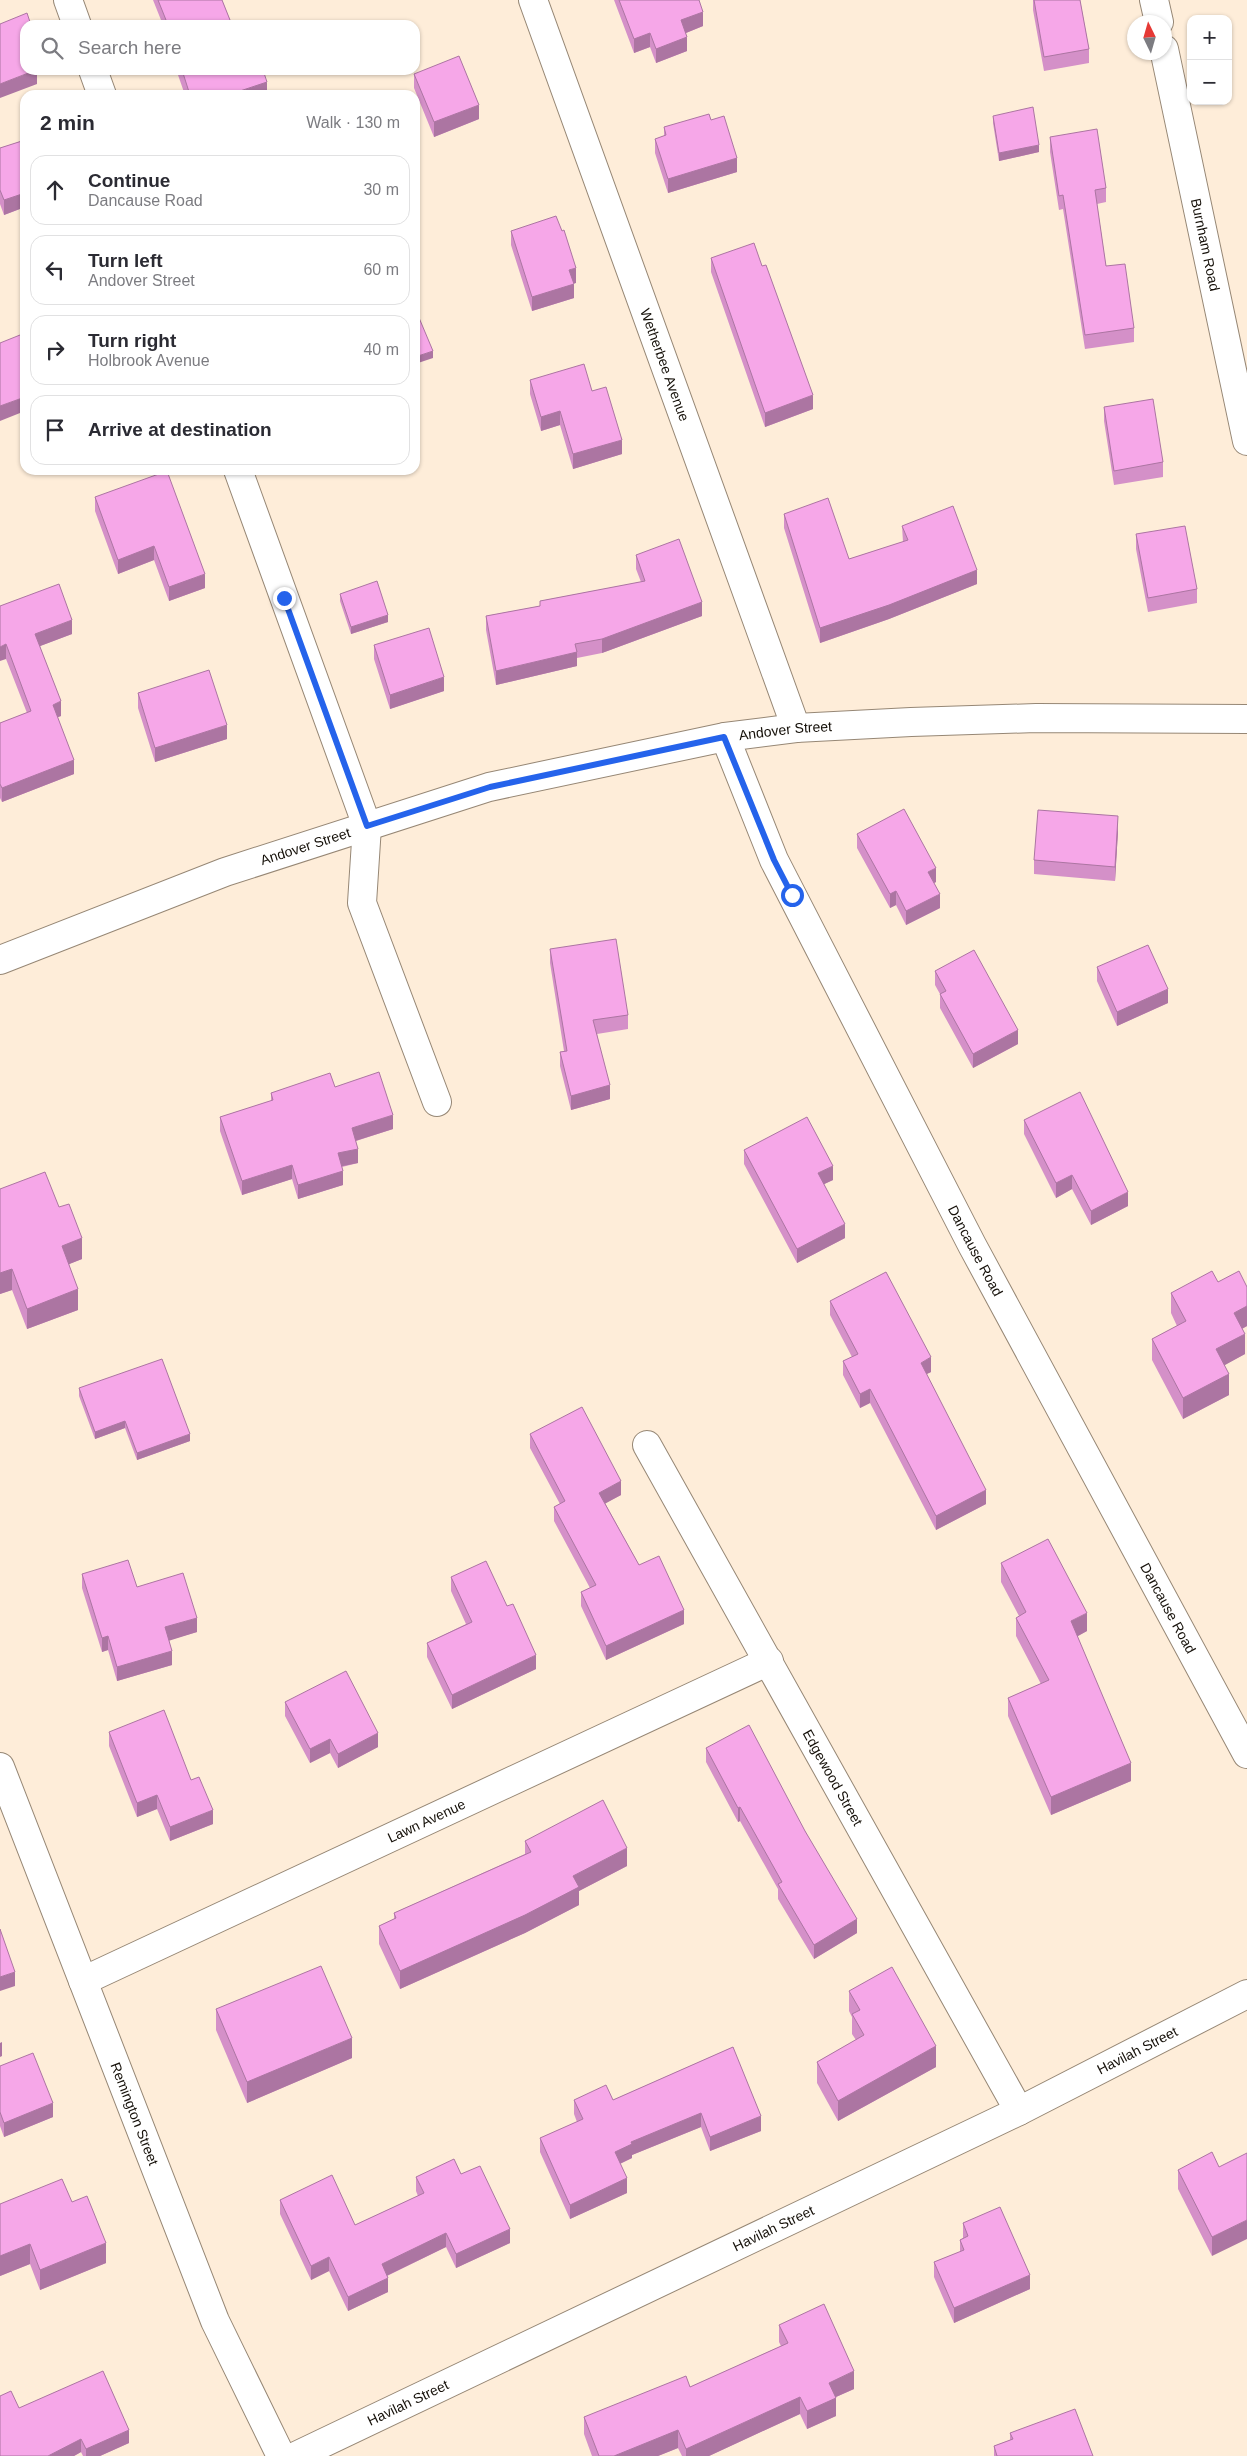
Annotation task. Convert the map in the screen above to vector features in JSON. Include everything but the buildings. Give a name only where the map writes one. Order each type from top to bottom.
[{"type":"street","points":[[68,0],[75,20]]},
{"type":"street","name":"Wetherbee Avenue","points":[[533,0],[796,728]]},
{"type":"street","points":[[1154,0],[1157,15]]},
{"type":"street","name":"Burnham Road","points":[[1166,60],[1247,441]]},
{"type":"street","points":[[95,75],[100,90]]},
{"type":"street","points":[[240,475],[367,826],[362,904],[437,1102]]},
{"type":"street","name":"Andover Street","points":[[0,960],[225,872],[490,787],[724,737],[796,728],[1036,718],[1247,718]]},
{"type":"street","name":"Dancause Road","points":[[724,737],[774,860],[967,1237],[1247,1754]]},
{"type":"street","name":"Edgewood Street","points":[[647,1445],[1020,2110]]},
{"type":"street","name":"Lawn Avenue","points":[[83,1981],[769,1661]]},
{"type":"street","name":"Remington Street","points":[[0,1767],[215,2321],[281,2456]]},
{"type":"street","name":"Havilah Street","points":[[296,2456],[1020,2110],[1247,1994]]},
{"type":"route","points":[[284,598],[367,826],[490,787],[724,737],[774,860],[792,895]]}]
